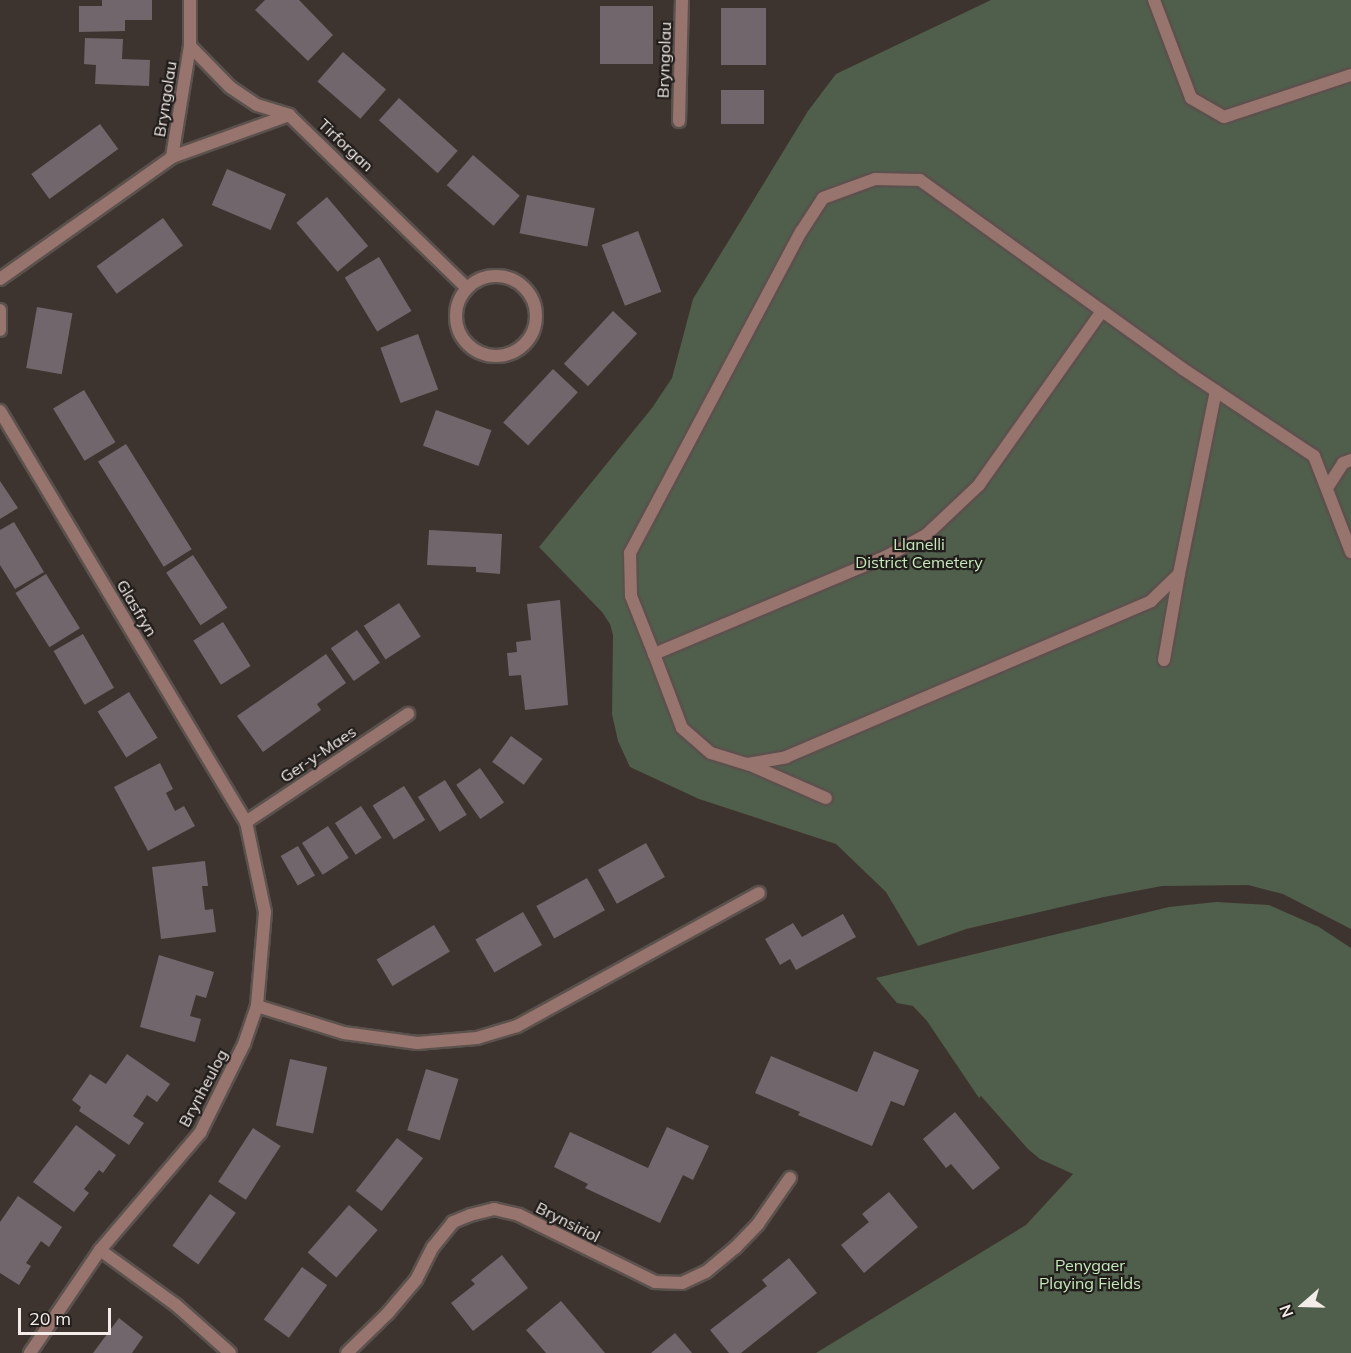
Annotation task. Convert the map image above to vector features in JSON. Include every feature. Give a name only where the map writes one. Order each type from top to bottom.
[{"type":"street","name":"Bryngolau","points":[[172,157],[190,46],[190,0]]},
{"type":"street","name":"Bryngolau","points":[[679,121],[682,0]]},
{"type":"street","points":[[1154,0],[1191,98],[1224,117],[1351,75]]},
{"type":"street","name":"Bryngolau","points":[[190,46],[230,87],[257,105],[290,115]]},
{"type":"street","points":[[0,279],[172,157],[290,115]]},
{"type":"street","name":"Tirforgan","points":[[290,115],[467,288]]},
{"type":"street","points":[[826,798],[748,764],[711,753],[682,728],[631,596],[630,553],[801,232],[823,198],[875,179],[920,180],[1216,391],[1314,456],[1351,552]]},
{"type":"street","points":[[489,277],[512,279],[522,286],[534,307],[536,321],[532,334],[524,345],[512,353],[499,356],[485,355],[472,349],[463,339],[457,327],[456,313],[460,299],[467,288],[489,277]]},
{"type":"street","points":[[0,310],[0,330]]},
{"type":"street","points":[[654,654],[885,557],[926,535],[979,485],[1102,311]]},
{"type":"street","points":[[1164,660],[1216,391]]},
{"type":"street","name":"Glasfryn","points":[[0,411],[246,822]]},
{"type":"street","points":[[1327,488],[1342,463],[1351,460]]},
{"type":"street","points":[[748,764],[786,757],[1151,601],[1179,574]]},
{"type":"street","name":"Ger-y-Maes","points":[[246,822],[408,714]]},
{"type":"street","name":"Brynheulog","points":[[30,1353],[100,1250],[200,1133],[244,1044],[257,1006],[265,912],[246,822]]},
{"type":"street","points":[[257,1006],[344,1033],[417,1043],[477,1038],[517,1026],[759,893]]},
{"type":"street","name":"Brynsiriol","points":[[346,1353],[388,1313],[416,1280],[434,1246],[453,1222],[470,1215],[495,1209],[519,1215],[655,1282],[682,1283],[706,1272],[735,1248],[758,1224],[790,1178]]},
{"type":"street","points":[[100,1250],[176,1305],[230,1353]]},
{"type":"green space","name":"Llanelli District Cemetery","points":[[991,0],[1351,0],[1351,929],[1283,894],[1248,885],[1162,886],[966,929],[918,946],[886,892],[836,844],[699,799],[630,767],[618,741],[612,714],[613,635],[610,624],[602,612],[539,547],[652,408],[672,378],[693,299],[808,111],[836,74]]},
{"type":"green space","name":"Penygaer Playing Fields","points":[[1216,902],[1269,905],[1319,927],[1351,948],[1351,1353],[816,1353],[1026,1225],[1073,1174],[1040,1159],[1028,1149],[981,1096],[979,1098],[927,1021],[913,1006],[897,1003],[876,978],[1169,907]]},
{"type":"building","points":[[102,0],[152,0],[152,20],[125,20],[125,31],[79,32],[79,6],[102,6]]},
{"type":"building","points":[[265,0],[299,0],[333,35],[308,61],[255,10]]},
{"type":"building","points":[[600,6],[653,6],[653,64],[600,64]]},
{"type":"building","points":[[721,8],[766,8],[766,65],[721,65]]},
{"type":"building","points":[[85,38],[123,39],[122,59],[150,60],[149,86],[95,84],[96,65],[84,64]]},
{"type":"building","points":[[343,52],[386,89],[360,119],[317,81]]},
{"type":"building","points":[[721,90],[764,90],[764,124],[721,124]]},
{"type":"building","points":[[399,98],[458,151],[438,173],[379,120]]},
{"type":"building","points":[[100,124],[118,149],[49,199],[31,174]]},
{"type":"building","points":[[473,155],[520,196],[494,226],[447,185]]},
{"type":"building","points":[[227,169],[286,194],[271,230],[212,205]]},
{"type":"building","points":[[527,195],[595,208],[587,246],[520,233]]},
{"type":"building","points":[[327,197],[368,246],[337,272],[296,223]]},
{"type":"building","points":[[163,218],[183,246],[117,294],[97,266]]},
{"type":"building","points":[[638,231],[661,292],[625,306],[602,245]]},
{"type":"building","points":[[379,257],[411,311],[377,332],[345,278]]},
{"type":"building","points":[[37,307],[72,313],[62,374],[26,368]]},
{"type":"building","points":[[613,311],[637,334],[588,386],[564,364]]},
{"type":"building","points":[[418,334],[438,389],[401,403],[380,348]]},
{"type":"building","points":[[553,369],[578,392],[528,446],[503,422]]},
{"type":"building","points":[[84,390],[115,442],[85,461],[53,409]]},
{"type":"building","points":[[436,410],[491,430],[478,466],[423,446]]},
{"type":"building","points":[[126,444],[192,549],[164,567],[98,461]]},
{"type":"building","points":[[0,481],[18,508],[0,519]]},
{"type":"building","points":[[14,522],[44,572],[15,589],[0,565],[0,530]]},
{"type":"building","points":[[429,530],[502,534],[500,574],[476,572],[476,567],[427,565]]},
{"type":"building","points":[[193,555],[227,608],[200,625],[166,572]]},
{"type":"building","points":[[46,574],[80,628],[49,647],[15,593]]},
{"type":"building","points":[[560,600],[568,705],[525,710],[521,675],[509,676],[507,653],[517,652],[516,642],[531,640],[527,604]]},
{"type":"building","points":[[399,603],[421,637],[386,659],[364,626]]},
{"type":"building","points":[[223,622],[251,666],[221,685],[193,641]]},
{"type":"building","points":[[357,630],[380,663],[354,681],[331,648]]},
{"type":"building","points":[[83,634],[114,688],[85,705],[54,651]]},
{"type":"building","points":[[326,654],[346,683],[317,704],[321,710],[263,752],[237,716]]},
{"type":"building","points":[[129,692],[158,738],[126,757],[98,712]]},
{"type":"building","points":[[511,736],[543,759],[524,785],[492,762]]},
{"type":"building","points":[[160,763],[173,789],[166,793],[175,811],[184,806],[195,826],[148,851],[114,787]]},
{"type":"building","points":[[480,768],[504,802],[480,819],[456,785]]},
{"type":"building","points":[[445,780],[467,815],[440,832],[418,797]]},
{"type":"building","points":[[404,786],[425,820],[394,840],[373,806]]},
{"type":"building","points":[[361,806],[382,838],[356,855],[335,823]]},
{"type":"building","points":[[328,826],[349,858],[323,875],[302,843]]},
{"type":"building","points":[[646,843],[665,877],[617,904],[598,870]]},
{"type":"building","points":[[298,846],[315,875],[298,885],[281,856]]},
{"type":"building","points":[[205,861],[208,886],[202,886],[205,910],[213,909],[216,932],[161,939],[152,867]]},
{"type":"building","points":[[587,878],[605,910],[554,938],[536,906]]},
{"type":"building","points":[[523,912],[542,945],[494,972],[475,940]]},
{"type":"building","points":[[843,914],[856,937],[796,970],[790,959],[780,965],[765,939],[793,923],[802,937]]},
{"type":"building","points":[[434,925],[450,952],[393,986],[377,960]]},
{"type":"building","points":[[159,955],[214,972],[206,998],[196,995],[190,1016],[201,1019],[195,1042],[140,1027]]},
{"type":"building","points":[[874,1051],[919,1070],[904,1106],[891,1101],[872,1146],[798,1115],[800,1112],[755,1093],[771,1056],[857,1092]]},
{"type":"building","points":[[127,1054],[170,1084],[157,1102],[147,1095],[133,1116],[144,1123],[129,1145],[79,1111],[81,1107],[72,1100],[90,1074],[106,1084]]},
{"type":"building","points":[[290,1059],[327,1067],[313,1133],[276,1126]]},
{"type":"building","points":[[426,1069],[459,1079],[440,1140],[407,1130]]},
{"type":"building","points":[[955,1112],[1000,1168],[973,1190],[951,1164],[946,1168],[923,1139]]},
{"type":"building","points":[[76,1125],[116,1155],[103,1173],[99,1170],[84,1189],[89,1193],[74,1212],[33,1182]]},
{"type":"building","points":[[667,1127],[709,1146],[693,1180],[683,1175],[660,1223],[585,1188],[588,1184],[554,1167],[570,1132],[648,1168]]},
{"type":"building","points":[[253,1128],[281,1146],[246,1200],[218,1182]]},
{"type":"building","points":[[397,1138],[423,1158],[382,1211],[356,1191]]},
{"type":"building","points":[[889,1192],[918,1227],[864,1273],[841,1245],[869,1222],[862,1214]]},
{"type":"building","points":[[210,1194],[236,1213],[198,1265],[172,1246]]},
{"type":"building","points":[[18,1196],[62,1227],[49,1247],[41,1241],[26,1263],[31,1266],[19,1285],[0,1273],[0,1222]]},
{"type":"building","points":[[349,1205],[378,1230],[336,1277],[308,1253]]},
{"type":"building","points":[[502,1255],[528,1288],[473,1331],[451,1303],[475,1284],[471,1280]]},
{"type":"building","points":[[789,1258],[817,1293],[741,1353],[729,1353],[710,1330],[767,1286],[762,1280]]},
{"type":"building","points":[[302,1267],[327,1285],[289,1338],[264,1320]]},
{"type":"building","points":[[561,1301],[605,1353],[546,1353],[526,1330]]},
{"type":"building","points":[[119,1318],[143,1337],[132,1353],[93,1353]]},
{"type":"building","points":[[675,1333],[692,1353],[651,1353]]}]
